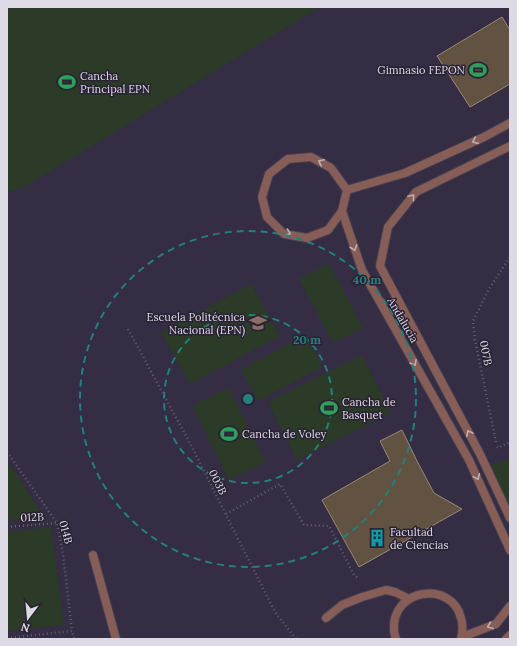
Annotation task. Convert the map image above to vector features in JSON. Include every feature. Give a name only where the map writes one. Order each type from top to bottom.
[{"type":"lane","points":[[347,190],[405,173],[484,137],[510,123]]},
{"type":"lane","name":"Andalucia","points":[[510,146],[416,192],[388,227],[380,266],[480,454],[510,518]]},
{"type":"lane","points":[[311,157],[331,168],[347,190],[342,211],[328,230],[307,238],[284,234],[267,217],[262,197],[269,174],[288,159],[311,157]]},
{"type":"lane","name":"Andalucia","points":[[342,211],[362,270],[469,460],[510,550]]},
{"type":"lane","points":[[93,555],[116,639]]},
{"type":"lane","points":[[326,618],[342,605],[373,593],[386,590],[395,592],[409,599]]},
{"type":"lane","points":[[396,639],[394,630],[395,618],[400,607],[409,599],[420,594],[432,593],[443,596],[453,603],[460,613],[463,625],[461,638]]},
{"type":"lane","points":[[461,638],[496,624],[510,606]]},
{"type":"lane","points":[[506,639],[510,635]]},
{"type":"path","name":"007B","points":[[510,257],[489,289],[473,321],[475,340],[498,448],[510,442]]},
{"type":"path","name":"003B","points":[[128,329],[192,447],[275,612],[296,639]]},
{"type":"path","name":"014B","points":[[7,452],[57,523],[63,554],[74,639]]},
{"type":"path","points":[[226,514],[280,484],[304,525],[329,526],[354,575],[373,593]]},
{"type":"path","name":"012B","points":[[7,527],[57,523]]},
{"type":"path","points":[[7,638],[72,631]]},
{"type":"shaded area","name":"Escuela Politécnica Nacional (EPN)","points":[[7,7],[510,7],[510,639],[7,639]]},
{"type":"green space","points":[[7,7],[320,7],[25,187],[7,192]]},
{"type":"green space","points":[[329,263],[363,328],[333,343],[299,279]]},
{"type":"green space","points":[[251,284],[280,336],[190,384],[161,332]]},
{"type":"green space","name":"Cancha de Voley","points":[[306,335],[322,367],[258,401],[241,370]]},
{"type":"green space","name":"Cancha de Basquet","points":[[362,355],[391,413],[297,460],[268,402]]},
{"type":"green space","name":"Cancha de Voley","points":[[228,388],[266,462],[229,480],[192,406]]},
{"type":"green space","points":[[510,458],[510,525],[482,469]]},
{"type":"green space","points":[[7,461],[17,475],[44,517],[7,521]]},
{"type":"green space","points":[[51,527],[64,625],[7,631],[7,532]]},
{"type":"building","name":"Gimnasio FEPON","points":[[502,17],[510,30],[510,84],[470,107],[437,56]]},
{"type":"building","name":"Facultad de Ciencias","points":[[402,430],[434,493],[462,509],[359,567],[322,500],[390,461],[380,441]]},
{"type":"place","name":"Gimnasio FEPON","points":[[478,70]]},
{"type":"place","name":"Cancha Principal EPN","points":[[67,82]]},
{"type":"place","name":"Escuela Politécnica Nacional (EPN)","points":[[258,323]]},
{"type":"place","name":"Cancha de Basquet","points":[[329,408]]},
{"type":"place","name":"Cancha de Voley","points":[[229,434]]},
{"type":"place","name":"Facultad de Ciencias","points":[[377,538]]}]
